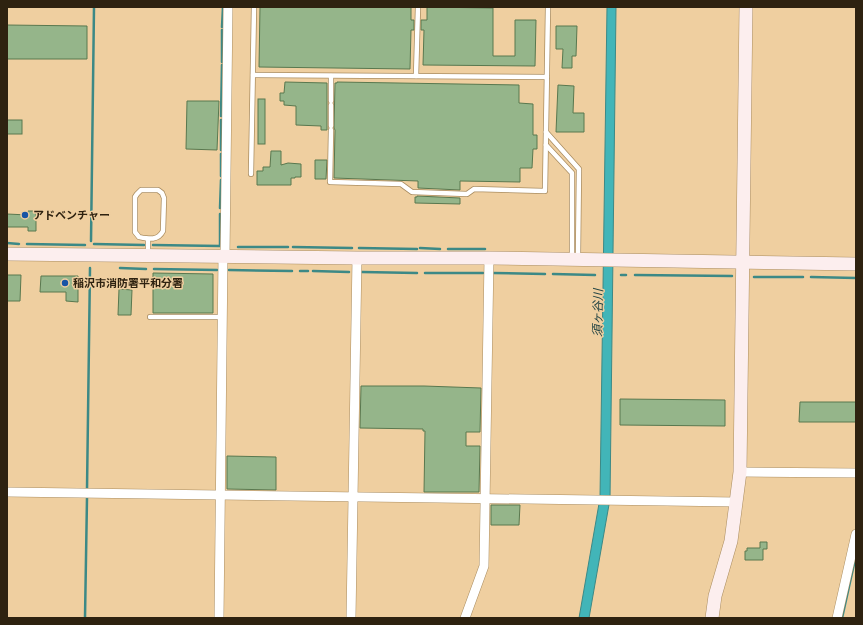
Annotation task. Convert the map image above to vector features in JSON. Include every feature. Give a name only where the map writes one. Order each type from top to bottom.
[{"type":"street","points":[[219,618],[228,7]]},
{"type":"street","points":[[712,618],[715,596],[730,541],[740,472],[746,7]]},
{"type":"street","points":[[7,254],[489,258],[856,264]]},
{"type":"street","points":[[352,618],[357,258]]},
{"type":"street","points":[[465,618],[484,566],[489,258]]},
{"type":"street","points":[[740,472],[856,473]]},
{"type":"street","points":[[7,492],[736,502]]},
{"type":"street","points":[[837,618],[856,534]]},
{"type":"lane","points":[[251,174],[254,7]]},
{"type":"lane","points":[[416,76],[418,7]]},
{"type":"lane","points":[[331,76],[330,182],[402,184],[412,192],[467,194],[474,190],[545,192],[548,7]]},
{"type":"lane","points":[[252,75],[547,77]]},
{"type":"lane","points":[[546,132],[580,169],[575,260]]},
{"type":"lane","points":[[546,145],[572,173],[575,260]]},
{"type":"lane","points":[[142,190],[158,190],[162,192],[164,198],[163,231],[161,236],[154,239],[148,239],[139,237],[135,232],[135,197],[142,190]]},
{"type":"lane","points":[[148,239],[148,255]]},
{"type":"lane","points":[[150,317],[223,317]]},
{"type":"water","points":[[607,7],[616,7],[610,499],[589,618],[579,618],[600,498]]},
{"type":"building","points":[[260,7],[411,7],[411,20],[414,20],[414,30],[411,30],[410,69],[259,67]]},
{"type":"building","points":[[427,7],[493,8],[493,56],[515,56],[515,20],[536,20],[535,66],[423,65],[424,30],[421,30],[421,20],[427,20]]},
{"type":"building","points":[[7,25],[87,26],[87,59],[7,59]]},
{"type":"building","points":[[556,26],[577,26],[576,56],[572,56],[572,68],[562,68],[563,49],[556,49]]},
{"type":"building","points":[[285,82],[327,83],[327,130],[321,130],[321,126],[296,125],[296,106],[284,105],[284,101],[280,101],[280,93],[284,93]]},
{"type":"building","points":[[335,83],[519,85],[519,103],[533,104],[533,135],[537,135],[537,149],[533,149],[532,168],[520,168],[520,182],[460,181],[460,190],[418,188],[418,181],[334,178]]},
{"type":"building","points":[[558,85],[574,86],[573,113],[584,113],[584,132],[556,132]]},
{"type":"building","points":[[258,99],[265,99],[265,144],[258,144]]},
{"type":"building","points":[[187,101],[219,101],[217,150],[186,149]]},
{"type":"building","points":[[7,120],[22,120],[22,134],[7,134]]},
{"type":"building","points":[[271,151],[281,151],[281,165],[288,163],[301,164],[301,177],[291,178],[291,185],[257,185],[257,171],[263,171],[263,167],[270,167]]},
{"type":"building","points":[[315,160],[327,160],[326,179],[315,179]]},
{"type":"building","points":[[415,197],[460,198],[460,204],[415,203]]},
{"type":"building","points":[[28,211],[36,211],[36,231],[28,231],[28,227],[7,227],[7,214],[28,215]]},
{"type":"building","points":[[153,273],[213,274],[213,313],[153,313]]},
{"type":"building","points":[[7,275],[21,275],[20,301],[7,301]]},
{"type":"building","points":[[41,276],[78,276],[78,302],[66,301],[66,292],[40,292]]},
{"type":"building","points":[[119,289],[132,290],[131,315],[118,315]]},
{"type":"building","points":[[361,386],[481,388],[480,432],[466,432],[466,446],[480,446],[479,492],[424,492],[425,431],[423,431],[423,429],[360,428]]},
{"type":"building","points":[[620,399],[725,400],[725,426],[620,425]]},
{"type":"building","points":[[800,402],[856,402],[856,422],[799,422]]},
{"type":"building","points":[[227,456],[276,457],[276,490],[227,489]]},
{"type":"building","points":[[491,505],[520,505],[519,525],[491,525]]},
{"type":"building","points":[[760,542],[767,542],[767,549],[763,549],[763,560],[745,560],[745,551],[747,551],[747,548],[760,548]]},
{"type":"waterway","points":[[91,241],[94,7]]},
{"type":"waterway","points":[[222,27],[223,7]]},
{"type":"waterway","points":[[222,30],[222,62]]},
{"type":"waterway","points":[[221,116],[222,65]]},
{"type":"waterway","points":[[221,120],[221,150]]},
{"type":"waterway","points":[[221,154],[221,176]]},
{"type":"waterway","points":[[220,208],[221,180]]},
{"type":"waterway","points":[[153,245],[220,246],[220,214]]},
{"type":"waterway","points":[[7,243],[19,244]]},
{"type":"waterway","points":[[27,244],[85,245]]},
{"type":"waterway","points":[[94,244],[144,245]]},
{"type":"waterway","points":[[238,247],[288,247]]},
{"type":"waterway","points":[[293,247],[352,248]]},
{"type":"waterway","points":[[359,248],[417,249]]},
{"type":"waterway","points":[[420,248],[440,249]]},
{"type":"waterway","points":[[448,249],[485,249]]},
{"type":"waterway","points":[[87,489],[90,268]]},
{"type":"waterway","points":[[120,268],[146,269]]},
{"type":"waterway","points":[[154,269],[217,270]]},
{"type":"waterway","points":[[229,270],[292,271]]},
{"type":"waterway","points":[[300,271],[308,271]]},
{"type":"waterway","points":[[313,271],[349,272]]},
{"type":"waterway","points":[[362,272],[417,273]]},
{"type":"waterway","points":[[425,273],[483,273]]},
{"type":"waterway","points":[[493,273],[545,274]]},
{"type":"waterway","points":[[553,274],[595,275]]},
{"type":"waterway","points":[[621,275],[626,275]]},
{"type":"waterway","points":[[635,275],[732,276]]},
{"type":"waterway","points":[[754,277],[803,277]]},
{"type":"waterway","points":[[811,277],[856,278]]},
{"type":"waterway","points":[[85,618],[87,498]]},
{"type":"waterway","points":[[842,618],[856,555]]},
{"type":"place","name":"アドベンチャー","points":[[25,215]]},
{"type":"place","name":"稲沢市消防署平和分署","points":[[65,283]]},
{"type":"water label","name":"須ヶ谷川","points":[[598,313]]}]
